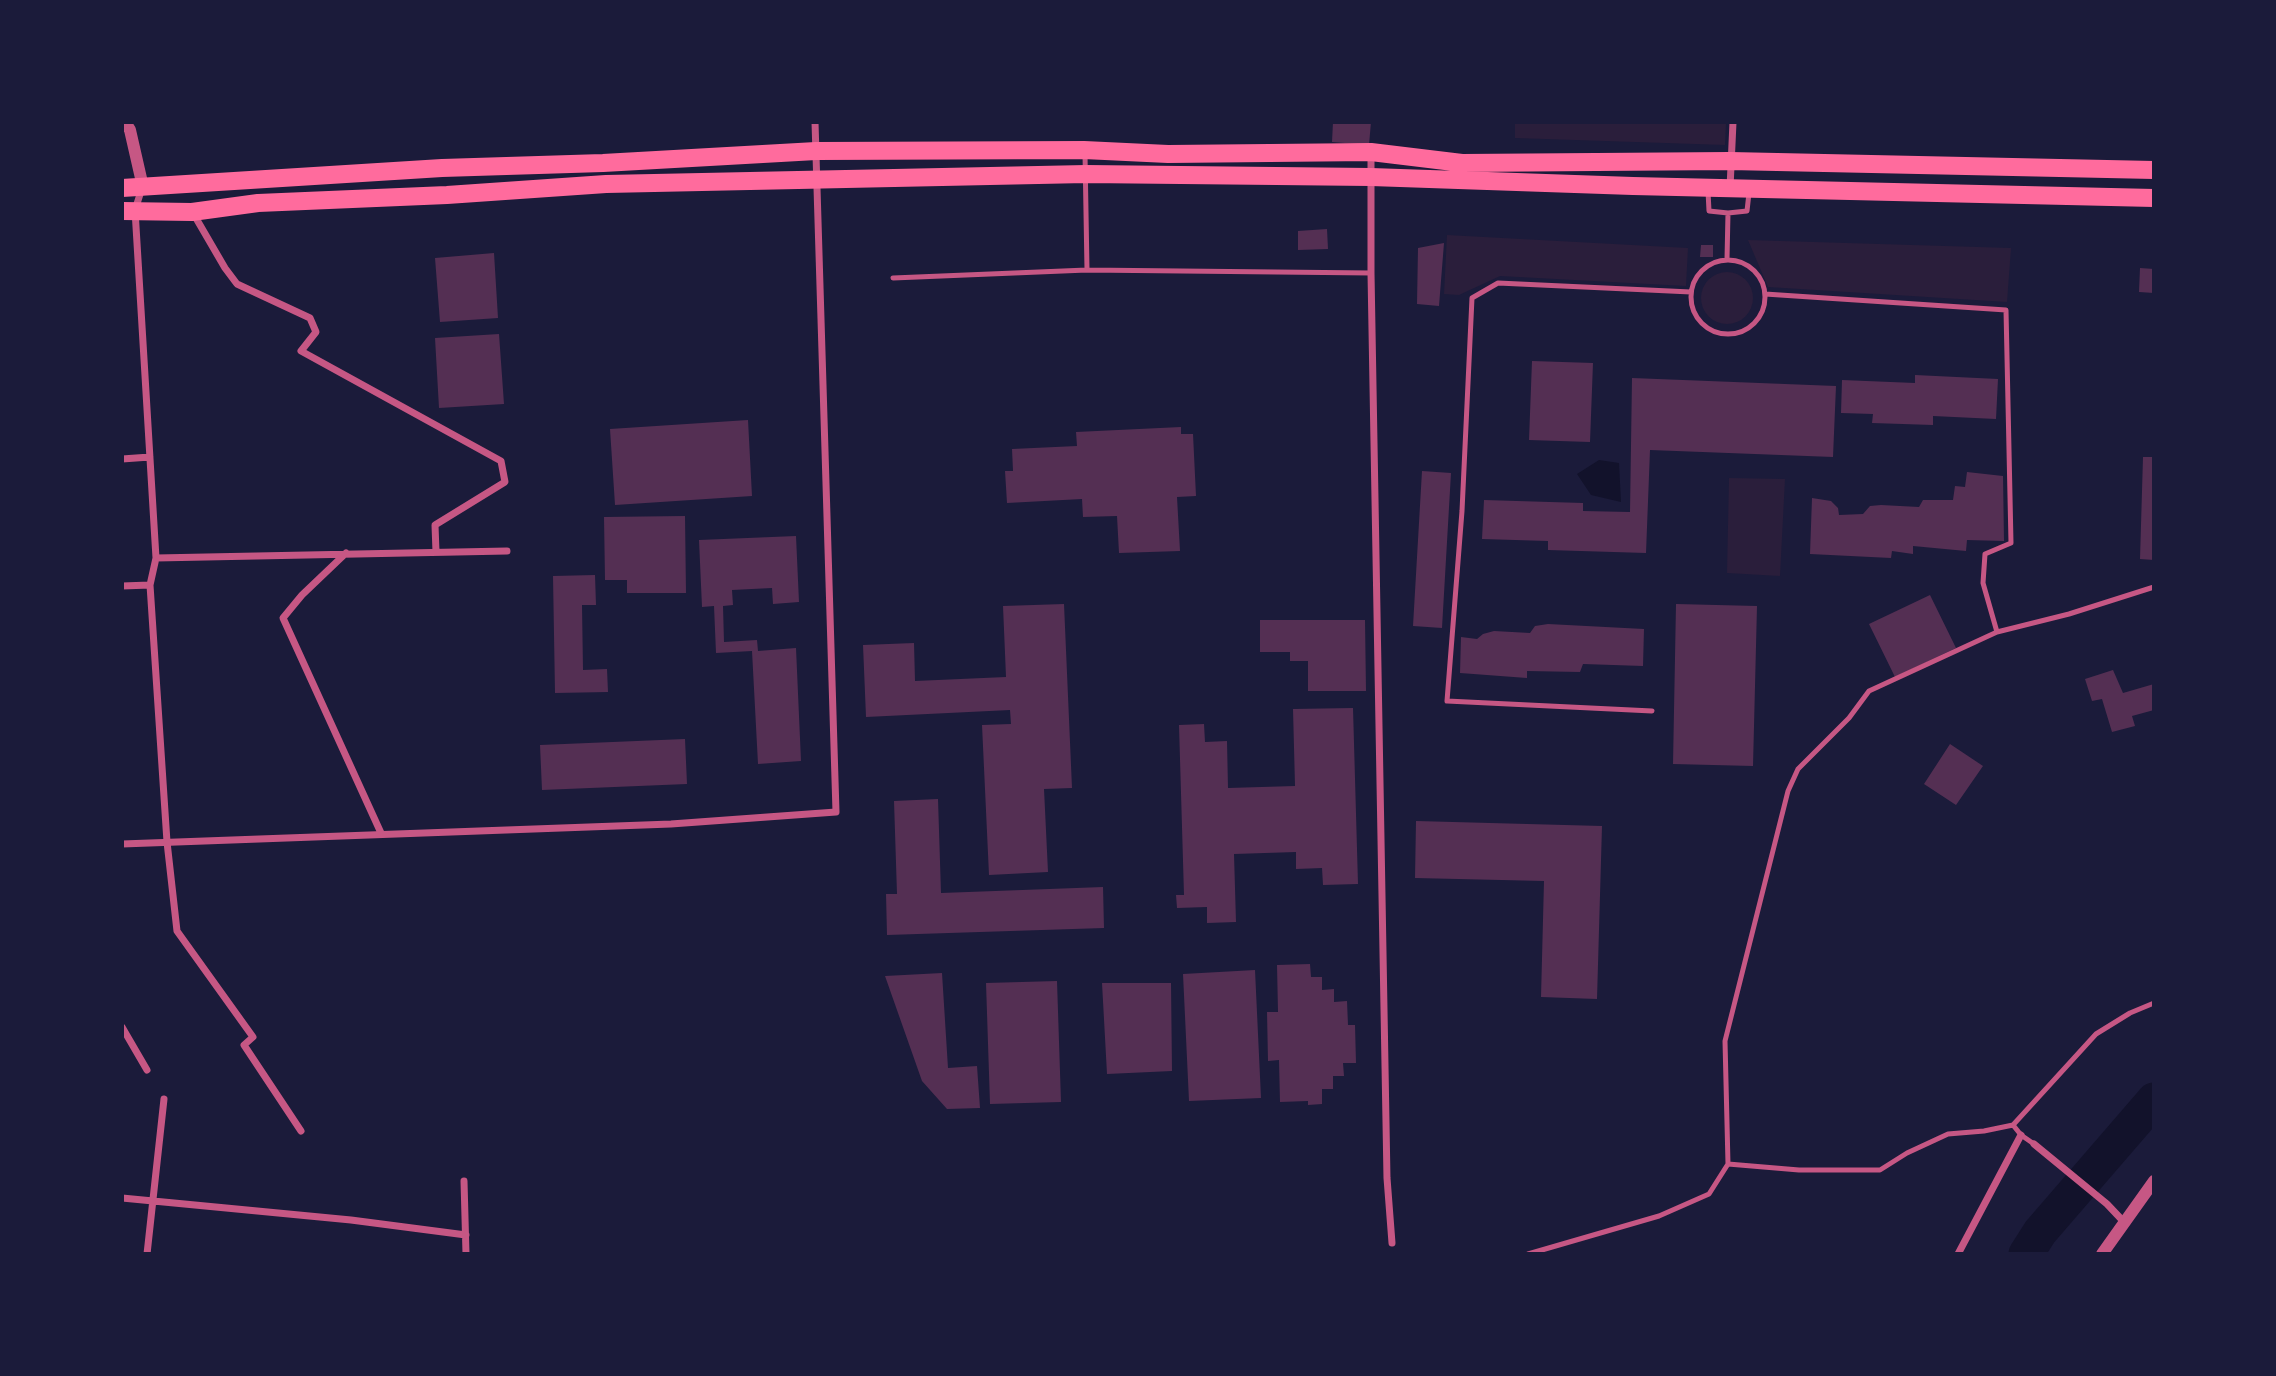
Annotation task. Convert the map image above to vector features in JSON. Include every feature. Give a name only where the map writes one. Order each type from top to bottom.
[{"type":"main road","points":[[122,188],[442,168],[603,163],[816,151],[1084,150],[1168,154],[1371,152],[1462,163],[1730,161],[2154,170]]},
{"type":"main road","points":[[129,211],[192,212],[258,203],[447,195],[606,184],[1086,174],[1371,177],[2154,198]]},
{"type":"street","points":[[125,122],[130,130],[143,187],[129,211],[150,457],[156,558],[150,585],[167,842],[177,931],[253,1037],[244,1045],[301,1131]]},
{"type":"street","points":[[122,844],[671,824],[836,812],[815,122]]},
{"type":"street","points":[[1730,188],[1733,122]]},
{"type":"street","points":[[1371,152],[1387,1178],[1391,1243]]},
{"type":"street","points":[[192,212],[237,284],[310,318],[316,332],[301,351],[502,461],[505,482],[435,525],[436,552]]},
{"type":"street","points":[[122,459],[150,457]]},
{"type":"street","points":[[156,558],[507,551]]},
{"type":"street","points":[[346,553],[302,595],[283,618],[381,833]]},
{"type":"street","points":[[122,586],[150,585]]},
{"type":"street","points":[[122,1027],[148,1070]]},
{"type":"street","points":[[147,1254],[164,1099]]},
{"type":"street","points":[[1958,1254],[2021,1135]]},
{"type":"street","points":[[2034,1144],[2107,1204],[2124,1223]]},
{"type":"street","points":[[464,1181],[466,1254]]},
{"type":"street","points":[[2102,1254],[2154,1181]]},
{"type":"street","points":[[122,1198],[351,1220],[466,1235]]},
{"type":"lane","points":[[1084,150],[1087,270]]},
{"type":"lane","points":[[1708,188],[1709,211],[1728,213],[1747,211],[1749,189]]},
{"type":"lane","points":[[1727,259],[1728,213]]},
{"type":"lane","points":[[1727,259],[1747,265],[1755,273],[1765,294],[1763,305],[1752,324],[1741,331],[1728,333],[1716,332],[1705,326],[1696,316],[1691,292],[1702,270],[1727,259]]},
{"type":"lane","points":[[893,278],[1087,270],[1371,273]]},
{"type":"lane","points":[[1652,711],[1447,701],[1462,511],[1472,298],[1499,283],[1691,292]]},
{"type":"lane","points":[[1765,294],[2006,310],[2011,543],[1985,554],[1983,583],[1997,632]]},
{"type":"lane","points":[[1528,1254],[1660,1216],[1709,1194],[1728,1164],[1725,1041],[1788,791],[1798,769],[1849,718],[1869,691],[1997,632],[2070,614],[2154,586]]},
{"type":"lane","points":[[1728,1164],[1799,1170],[1880,1170],[1907,1153],[1948,1134],[2013,1125],[2096,1034],[2130,1013],[2154,1003]]},
{"type":"lane","points":[[2013,1125],[2034,1144]]},
{"type":"shaded area","points":[[1515,123],[1726,123],[1725,145],[1515,138]]},
{"type":"shaded area","points":[[1447,235],[1688,248],[1686,286],[1500,276],[1459,295],[1444,294]]},
{"type":"shaded area","points":[[1748,240],[2011,248],[2007,302],[1768,287]]},
{"type":"shaded area","points":[[1727,272],[1737,274],[1745,280],[1751,288],[1751,308],[1745,316],[1737,322],[1727,324],[1717,322],[1709,316],[1703,308],[1701,298],[1703,288],[1709,280],[1717,274]]},
{"type":"shaded area","points":[[1599,460],[1619,463],[1621,502],[1591,495],[1577,474]]},
{"type":"shaded area","points":[[1729,478],[1785,479],[1780,576],[1727,573]]},
{"type":"building","points":[[1333,122],[1371,122],[1369,145],[1332,142]]},
{"type":"building","points":[[1327,229],[1328,249],[1298,250],[1298,231]]},
{"type":"building","points":[[1444,243],[1439,306],[1417,304],[1418,248]]},
{"type":"building","points":[[1701,245],[1713,245],[1713,257],[1700,257]]},
{"type":"building","points":[[494,253],[498,318],[440,322],[435,258]]},
{"type":"building","points":[[2140,268],[2154,269],[2154,293],[2139,292]]},
{"type":"building","points":[[499,334],[504,404],[439,408],[435,338]]},
{"type":"building","points":[[1532,361],[1593,363],[1590,442],[1529,440]]},
{"type":"building","points":[[1915,375],[1998,379],[1996,419],[1933,416],[1933,425],[1872,423],[1873,414],[1841,413],[1842,380],[1915,383]]},
{"type":"building","points":[[1632,378],[1836,386],[1833,457],[1650,450],[1646,553],[1548,550],[1548,541],[1482,539],[1484,500],[1583,503],[1583,511],[1630,512]]},
{"type":"building","points":[[748,420],[752,496],[615,505],[610,429]]},
{"type":"building","points":[[1181,427],[1181,434],[1193,434],[1196,496],[1177,497],[1180,551],[1119,553],[1117,516],[1083,517],[1082,499],[1007,503],[1005,471],[1013,471],[1012,449],[1077,446],[1076,432]]},
{"type":"building","points":[[2143,457],[2154,457],[2154,560],[2140,559]]},
{"type":"building","points":[[1422,471],[1451,473],[1442,628],[1413,626]]},
{"type":"building","points":[[1967,472],[2003,476],[2004,541],[1967,540],[1966,551],[1913,546],[1913,554],[1892,551],[1891,558],[1810,554],[1812,498],[1831,501],[1838,508],[1839,515],[1863,514],[1870,506],[1919,507],[1923,500],[1953,500],[1955,486],[1965,487]]},
{"type":"building","points":[[685,516],[686,593],[627,593],[627,580],[605,580],[604,517]]},
{"type":"building","points":[[796,536],[799,602],[773,604],[772,588],[732,590],[733,605],[723,606],[724,642],[757,640],[758,651],[796,648],[801,761],[758,764],[752,651],[716,653],[714,606],[702,607],[699,540]]},
{"type":"building","points":[[595,575],[596,605],[582,605],[583,670],[607,669],[608,692],[555,693],[553,576]]},
{"type":"building","points":[[1930,595],[1956,648],[1895,677],[1869,624]]},
{"type":"building","points":[[1064,604],[1072,788],[1044,789],[1048,872],[989,875],[982,725],[1011,724],[1010,710],[866,717],[863,645],[914,643],[915,681],[1006,677],[1003,606]]},
{"type":"building","points":[[1676,604],[1757,606],[1753,766],[1673,764]]},
{"type":"building","points":[[1260,620],[1365,620],[1366,691],[1308,691],[1308,661],[1290,661],[1290,652],[1260,652]]},
{"type":"building","points":[[1548,624],[1644,629],[1643,666],[1583,664],[1580,672],[1527,671],[1527,678],[1460,673],[1461,637],[1477,639],[1494,631],[1530,633],[1535,626]]},
{"type":"building","points":[[2113,670],[2123,693],[2154,684],[2154,710],[2132,716],[2135,726],[2112,732],[2102,699],[2092,701],[2085,679]]},
{"type":"building","points":[[1353,708],[1358,884],[1323,885],[1322,868],[1296,869],[1296,852],[1234,854],[1236,922],[1207,923],[1207,907],[1177,908],[1176,895],[1184,895],[1179,725],[1204,724],[1205,742],[1227,741],[1228,788],[1295,786],[1293,709]]},
{"type":"building","points":[[685,739],[687,784],[542,790],[540,745]]},
{"type":"building","points":[[1950,744],[1983,766],[1956,805],[1924,784]]},
{"type":"building","points":[[938,799],[941,893],[1103,887],[1104,928],[887,935],[886,894],[897,894],[894,801]]},
{"type":"building","points":[[1416,821],[1602,826],[1597,999],[1541,997],[1544,881],[1415,878]]},
{"type":"building","points":[[1310,964],[1311,977],[1322,977],[1322,990],[1334,989],[1334,1002],[1347,1001],[1348,1025],[1355,1025],[1356,1063],[1343,1063],[1344,1076],[1333,1076],[1333,1089],[1322,1089],[1322,1104],[1308,1105],[1308,1101],[1280,1102],[1279,1060],[1268,1061],[1267,1012],[1278,1012],[1277,965]]},
{"type":"building","points":[[1255,970],[1261,1098],[1189,1101],[1183,974]]},
{"type":"building","points":[[942,973],[948,1068],[977,1066],[980,1108],[947,1109],[922,1081],[885,976]]},
{"type":"building","points":[[1057,981],[1061,1102],[990,1104],[986,983]]},
{"type":"building","points":[[1102,983],[1171,983],[1172,1071],[1107,1074]]},
{"type":"waterway","points":[[2026,1254],[2040,1232],[2154,1100]]}]
